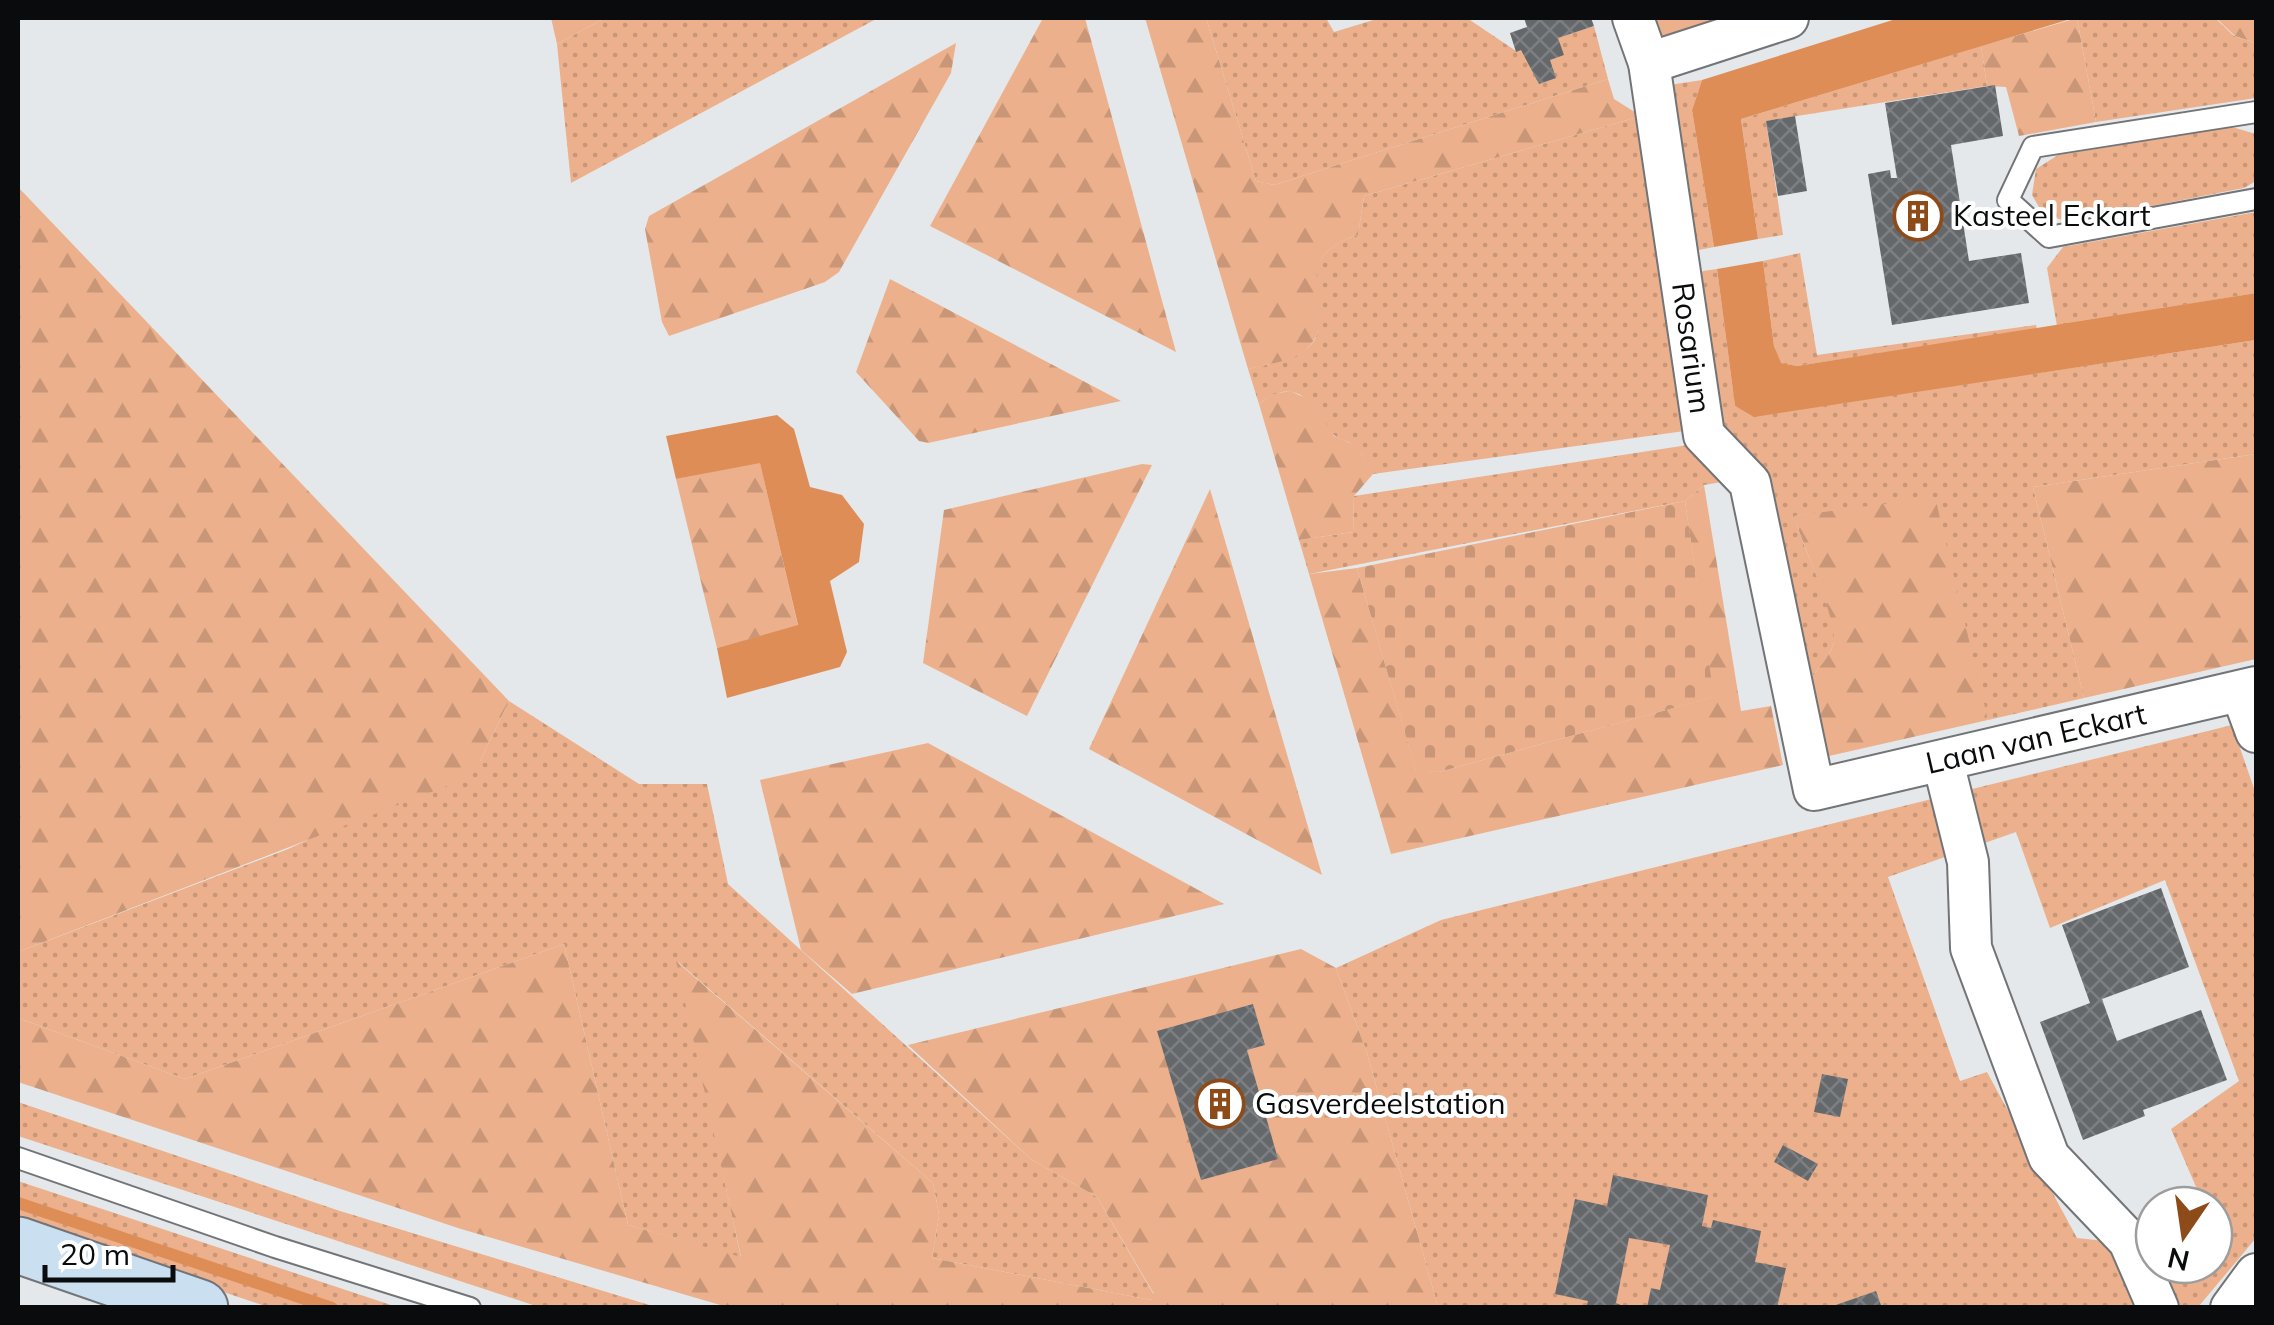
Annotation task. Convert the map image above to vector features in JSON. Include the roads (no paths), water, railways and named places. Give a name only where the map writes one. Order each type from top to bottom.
[{"type":"main road","points":[[18,1246],[200,1308]]},
{"type":"street","name":"Rosarium","points":[[1633,18],[1649,63],[1704,435],[1750,483],[1814,790]]},
{"type":"street","points":[[1649,63],[1788,18]]},
{"type":"street","points":[[2249,689],[2256,732]]},
{"type":"street","name":"Laan van Eckart","points":[[1814,790],[2249,689]]},
{"type":"street","points":[[1943,762],[1968,862],[1971,948],[2049,1157],[2129,1240],[2158,1308]]},
{"type":"street","points":[[2231,1308],[2256,1274]]},
{"type":"lane","points":[[2256,112],[2032,147],[2008,200],[2049,237],[2256,199]]},
{"type":"lane","points":[[18,1158],[275,1247],[470,1308]]},
{"type":"waterway","points":[[18,1203],[332,1308]]},
{"type":"place","name":"Kasteel Eckart","points":[[1918,216]]},
{"type":"place","name":"Gasverdeelstation","points":[[1220,1104]]}]
